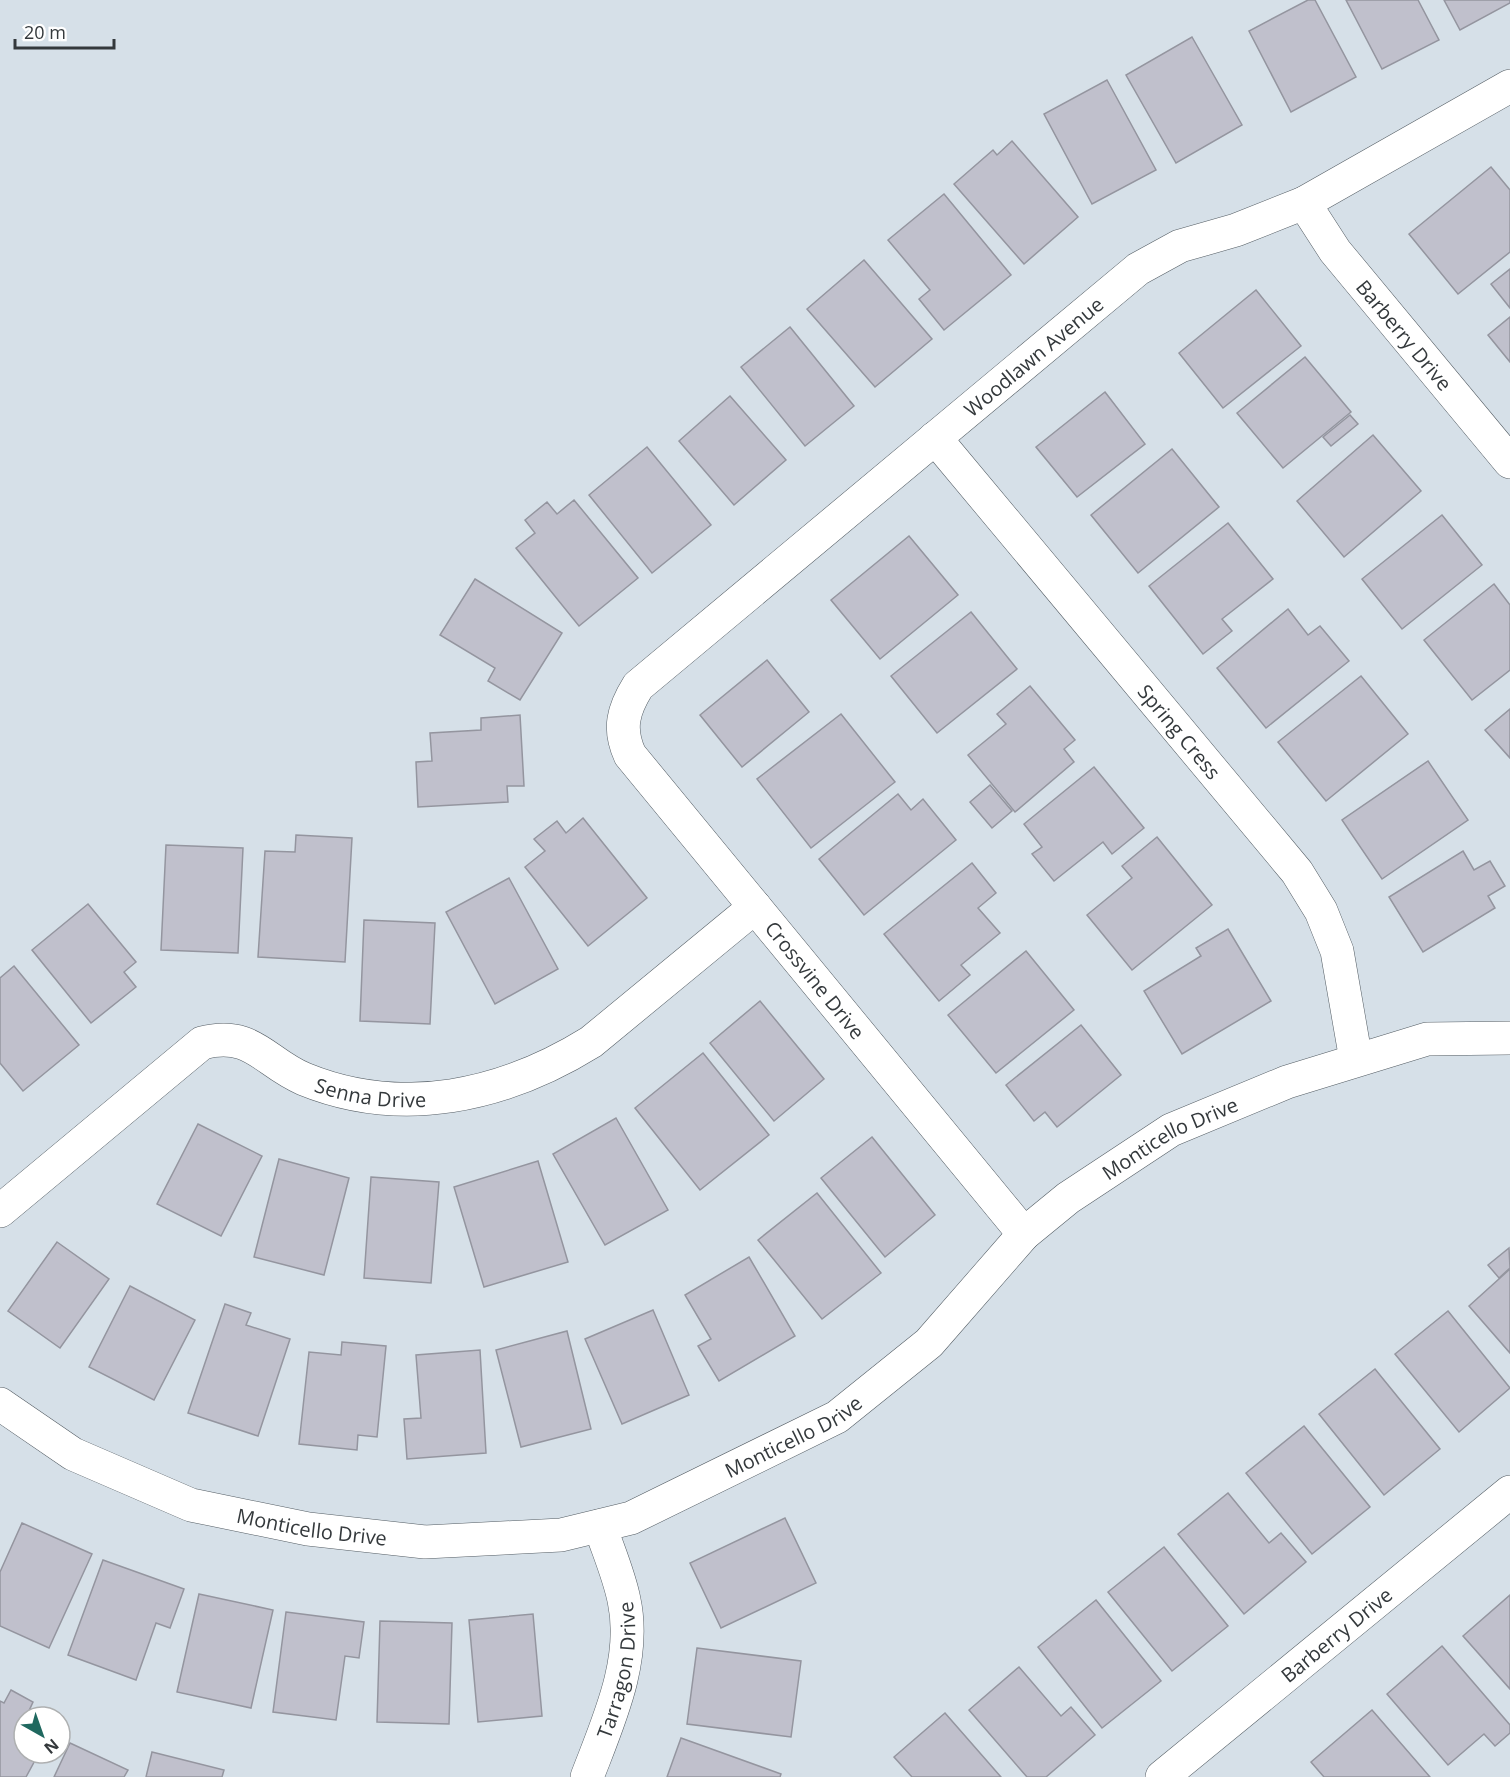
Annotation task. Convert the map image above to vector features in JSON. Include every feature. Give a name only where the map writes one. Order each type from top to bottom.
[{"type":"street","name":"Woodlawn Avenue","points":[[622,720],[628,703],[638,686],[1145,265],[1180,246],[1236,230],[1304,203],[1510,86]]},
{"type":"street","name":"Barberry Drive","points":[[1304,203],[1341,258],[1510,462]]},
{"type":"street","name":"Spring Cress","points":[[935,438],[1297,872],[1321,911],[1337,951],[1356,1060]]},
{"type":"street","name":"Crossvine Drive","points":[[622,720],[623,739],[630,755],[1024,1234]]},
{"type":"street","name":"Senna Drive","points":[[0,1211],[202,1043],[232,1038],[245,1043],[302,1078],[343,1092],[390,1098],[433,1098],[468,1094],[501,1086],[561,1061],[591,1042],[755,907]]},
{"type":"street","name":"Monticello Drive","points":[[0,1404],[73,1454],[191,1505],[308,1529],[425,1542],[561,1535],[600,1526],[631,1518],[837,1417],[929,1343],[1024,1234],[1068,1198],[1171,1130],[1287,1082],[1427,1039],[1510,1038]]},
{"type":"street","name":"Barberry Drive","points":[[1162,1777],[1510,1492]]},
{"type":"street","name":"Tarragon Drive","points":[[587,1777],[621,1678],[628,1638],[624,1600],[600,1526]]},
{"type":"building","points":[[1308,0],[1315,0],[1356,77],[1291,112],[1249,31]]},
{"type":"building","points":[[1346,0],[1418,0],[1439,40],[1382,69]]},
{"type":"building","points":[[1444,0],[1510,0],[1510,3],[1460,30]]},
{"type":"building","points":[[1192,37],[1242,125],[1176,163],[1126,75]]},
{"type":"building","points":[[1107,80],[1156,170],[1092,204],[1044,114]]},
{"type":"building","points":[[1012,141],[1078,217],[1024,264],[954,184],[993,150],[997,155]]},
{"type":"building","points":[[1491,167],[1510,190],[1510,252],[1458,294],[1409,234]]},
{"type":"building","points":[[944,194],[1011,275],[944,330],[919,299],[930,290],[888,240]]},
{"type":"building","points":[[864,260],[932,339],[875,387],[807,309]]},
{"type":"building","points":[[1510,269],[1510,308],[1491,284]]},
{"type":"building","points":[[1256,290],[1301,346],[1223,408],[1179,353]]},
{"type":"building","points":[[1510,317],[1510,362],[1488,335]]},
{"type":"building","points":[[790,327],[854,406],[805,446],[741,367]]},
{"type":"building","points":[[1305,357],[1351,412],[1283,468],[1237,413]]},
{"type":"building","points":[[1105,392],[1145,444],[1077,497],[1036,447]]},
{"type":"building","points":[[730,396],[786,460],[734,505],[679,441]]},
{"type":"building","points":[[1350,415],[1358,424],[1331,446],[1323,437]]},
{"type":"building","points":[[1373,435],[1421,491],[1344,557],[1297,501]]},
{"type":"building","points":[[647,447],[711,525],[652,573],[589,495]]},
{"type":"building","points":[[1172,449],[1219,507],[1138,573],[1091,515]]},
{"type":"building","points":[[574,500],[638,578],[579,626],[516,548],[535,533],[525,520],[547,502],[557,514]]},
{"type":"building","points":[[1442,515],[1482,565],[1402,629],[1362,579]]},
{"type":"building","points":[[1228,523],[1273,579],[1222,619],[1232,631],[1203,654],[1149,586]]},
{"type":"building","points":[[909,536],[958,595],[880,659],[831,600]]},
{"type":"building","points":[[475,579],[562,633],[520,700],[488,681],[495,668],[440,635]]},
{"type":"building","points":[[1494,584],[1510,605],[1510,670],[1472,700],[1424,640]]},
{"type":"building","points":[[1288,609],[1308,635],[1320,626],[1349,661],[1266,728],[1217,668]]},
{"type":"building","points":[[971,612],[1017,669],[937,733],[891,676]]},
{"type":"building","points":[[767,660],[809,712],[742,767],[700,715]]},
{"type":"building","points":[[1361,676],[1408,734],[1326,801],[1278,742]]},
{"type":"building","points":[[1030,686],[1075,740],[1064,749],[1074,762],[1015,812],[968,755],[1006,724],[997,714]]},
{"type":"building","points":[[1510,709],[1510,758],[1485,730]]},
{"type":"building","points":[[841,714],[895,782],[811,848],[757,779]]},
{"type":"building","points":[[520,715],[524,786],[507,786],[508,802],[418,807],[416,762],[432,761],[430,733],[481,730],[481,718]]},
{"type":"building","points":[[1428,761],[1468,820],[1382,879],[1342,820]]},
{"type":"building","points":[[1094,767],[1144,828],[1112,854],[1103,842],[1054,881],[1032,854],[1042,847],[1024,824]]},
{"type":"building","points":[[990,785],[1012,811],[992,828],[970,802]]},
{"type":"building","points":[[898,794],[911,810],[923,799],[956,840],[864,915],[819,859]]},
{"type":"building","points":[[583,818],[647,898],[588,946],[525,867],[545,851],[534,839],[557,821],[566,833]]},
{"type":"building","points":[[296,835],[352,838],[345,962],[258,957],[265,851],[295,852]]},
{"type":"building","points":[[1157,837],[1212,905],[1132,970],[1087,915],[1132,878],[1122,866]]},
{"type":"building","points":[[166,845],[243,848],[238,953],[161,950]]},
{"type":"building","points":[[1463,851],[1474,870],[1490,861],[1505,886],[1488,896],[1495,908],[1423,952],[1389,897]]},
{"type":"building","points":[[972,863],[996,893],[978,908],[1000,933],[961,965],[970,975],[939,1001],[884,934]]},
{"type":"building","points":[[509,878],[558,969],[495,1004],[446,912]]},
{"type":"building","points":[[88,904],[136,962],[124,972],[136,987],[91,1023],[32,950]]},
{"type":"building","points":[[364,920],[435,923],[430,1024],[360,1021]]},
{"type":"building","points":[[1228,929],[1271,1001],[1182,1054],[1144,991],[1201,956],[1196,948]]},
{"type":"building","points":[[1026,951],[1074,1010],[996,1073],[948,1015]]},
{"type":"building","points":[[14,966],[79,1045],[23,1091],[0,1063],[0,978]]},
{"type":"building","points":[[760,1001],[824,1079],[774,1121],[710,1043]]},
{"type":"building","points":[[1081,1025],[1121,1075],[1057,1127],[1045,1112],[1034,1121],[1006,1085]]},
{"type":"building","points":[[703,1053],[769,1135],[700,1190],[635,1108]]},
{"type":"building","points":[[616,1118],[668,1210],[605,1245],[553,1154]]},
{"type":"building","points":[[198,1124],[262,1156],[221,1236],[157,1204]]},
{"type":"building","points":[[872,1137],[935,1215],[885,1257],[821,1178]]},
{"type":"building","points":[[279,1159],[349,1178],[324,1275],[254,1257]]},
{"type":"building","points":[[538,1161],[568,1262],[484,1287],[454,1187]]},
{"type":"building","points":[[371,1177],[439,1182],[431,1283],[364,1278]]},
{"type":"building","points":[[817,1193],[881,1273],[822,1319],[758,1240]]},
{"type":"building","points":[[57,1242],[109,1279],[60,1348],[8,1311]]},
{"type":"building","points":[[1509,1248],[1510,1268],[1499,1278],[1488,1265]]},
{"type":"building","points":[[749,1257],[795,1336],[719,1381],[698,1346],[711,1339],[685,1295]]},
{"type":"building","points":[[1510,1269],[1510,1353],[1469,1306]]},
{"type":"building","points":[[130,1286],[195,1320],[154,1400],[89,1367]]},
{"type":"building","points":[[225,1304],[251,1313],[246,1325],[290,1339],[258,1436],[188,1413]]},
{"type":"building","points":[[653,1310],[689,1395],[622,1424],[585,1339]]},
{"type":"building","points":[[1448,1311],[1510,1388],[1459,1432],[1395,1354]]},
{"type":"building","points":[[567,1331],[591,1429],[521,1447],[496,1350]]},
{"type":"building","points":[[342,1342],[386,1346],[377,1437],[358,1435],[357,1450],[299,1444],[309,1352],[341,1355]]},
{"type":"building","points":[[480,1350],[486,1453],[407,1459],[404,1419],[421,1418],[416,1355]]},
{"type":"building","points":[[1375,1369],[1440,1449],[1384,1495],[1319,1414]]},
{"type":"building","points":[[1304,1426],[1370,1507],[1312,1554],[1246,1473]]},
{"type":"building","points":[[1228,1493],[1269,1543],[1281,1533],[1306,1562],[1244,1614],[1178,1534]]},
{"type":"building","points":[[785,1518],[816,1583],[721,1628],[690,1563]]},
{"type":"building","points":[[22,1523],[92,1554],[49,1648],[0,1626],[0,1572]]},
{"type":"building","points":[[1164,1547],[1228,1626],[1172,1671],[1108,1592]]},
{"type":"building","points":[[103,1560],[184,1589],[170,1628],[156,1623],[136,1680],[68,1655]]},
{"type":"building","points":[[199,1594],[273,1610],[251,1708],[177,1692]]},
{"type":"building","points":[[1510,1595],[1510,1689],[1463,1636]]},
{"type":"building","points":[[1096,1600],[1161,1681],[1102,1728],[1038,1647]]},
{"type":"building","points":[[286,1612],[364,1622],[359,1658],[345,1656],[336,1720],[273,1712]]},
{"type":"building","points":[[533,1614],[542,1716],[478,1722],[469,1620]]},
{"type":"building","points":[[380,1621],[452,1623],[449,1724],[377,1722]]},
{"type":"building","points":[[1442,1646],[1510,1725],[1510,1733],[1495,1746],[1484,1734],[1448,1765],[1387,1694]]},
{"type":"building","points":[[697,1648],[801,1661],[791,1737],[687,1724]]},
{"type":"building","points":[[1019,1667],[1061,1716],[1071,1707],[1095,1735],[1046,1777],[1027,1777],[969,1710]]},
{"type":"building","points":[[11,1690],[33,1702],[32,1705],[12,1705],[12,1765],[32,1765],[26,1777],[0,1777],[0,1701],[4,1703]]},
{"type":"building","points":[[1372,1710],[1430,1777],[1324,1777],[1311,1762]]},
{"type":"building","points":[[945,1713],[1001,1777],[912,1777],[894,1757]]},
{"type":"building","points":[[681,1738],[781,1774],[780,1777],[667,1777]]},
{"type":"building","points":[[72,1744],[128,1770],[124,1777],[54,1777],[60,1765],[72,1765]]},
{"type":"building","points":[[152,1752],[224,1770],[222,1777],[146,1777]]}]
